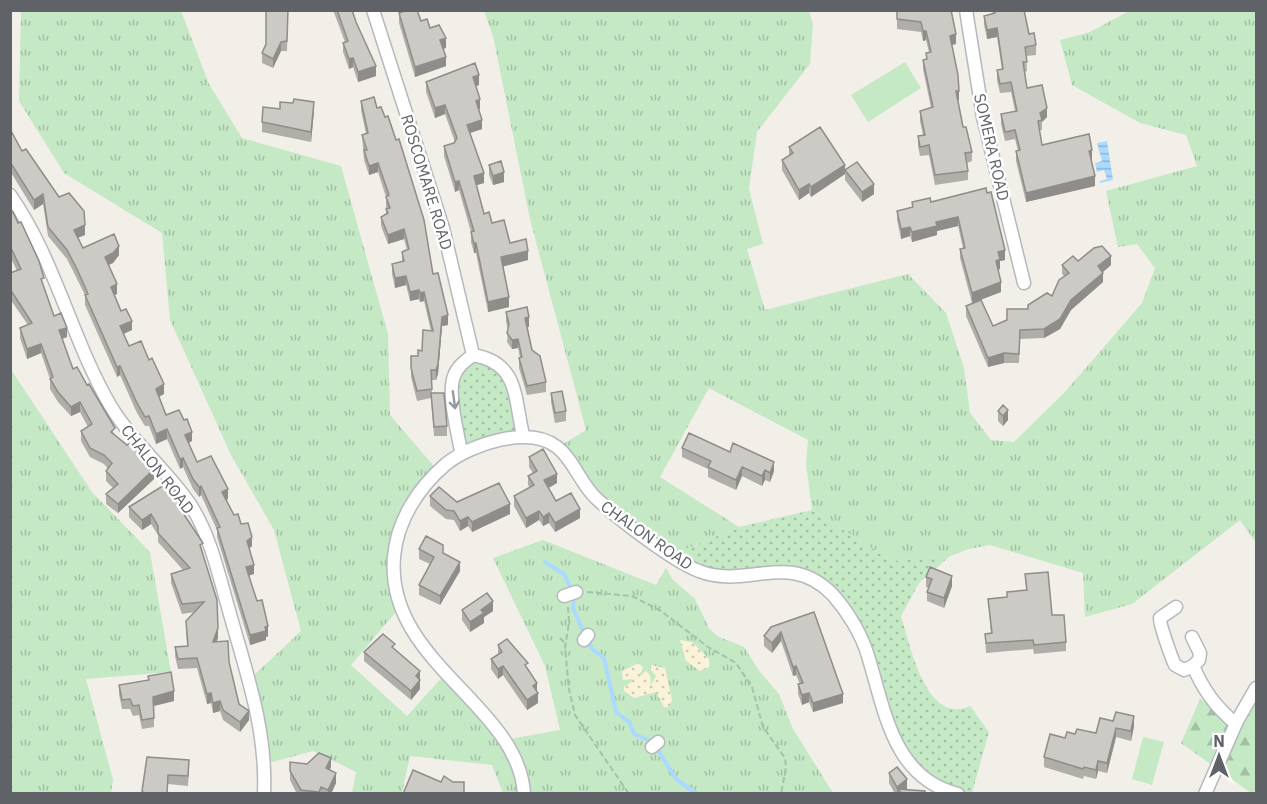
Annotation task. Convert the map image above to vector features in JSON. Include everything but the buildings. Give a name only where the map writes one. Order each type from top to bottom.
[{"type":"street","name":"ROSCOMARE ROAD","points":[[373,10],[443,228],[473,355]]},
{"type":"street","name":"SOMERA ROAD","points":[[966,10],[983,117],[1024,283]]},
{"type":"street","name":"CHALON ROAD","points":[[13,203],[36,238],[110,404],[143,450],[191,506],[208,541],[258,713],[265,764],[264,794]]},
{"type":"street","points":[[461,452],[452,391],[453,377],[460,365],[473,355],[491,358],[504,368],[510,380],[522,435],[461,452],[426,484],[407,511],[394,556],[394,584],[400,607],[411,630],[504,741],[516,763],[524,794]]},
{"type":"street","name":"CHALON ROAD","points":[[522,435],[535,437],[558,447],[596,499],[672,555],[698,571],[726,576],[777,570],[794,572],[820,584],[833,596],[857,630],[868,654],[888,725],[904,756],[926,780],[958,794]]},
{"type":"street","points":[[1176,607],[1160,618],[1159,624],[1172,652],[1175,665],[1184,670],[1199,660],[1200,653],[1192,637]]},
{"type":"street","points":[[1193,666],[1204,691],[1216,706],[1236,724]]},
{"type":"street","points":[[1205,794],[1236,724],[1257,688]]},
{"type":"path","points":[[629,794],[574,715],[569,688],[566,644],[569,594],[632,596],[661,611],[708,647],[736,663],[752,687],[763,727],[785,759],[786,768],[781,794]]},
{"type":"path","points":[[560,638],[566,644]]},
{"type":"green space","points":[[21,11],[181,11],[209,84],[242,138],[341,166],[388,334],[390,415],[438,471],[398,535],[400,607],[351,665],[407,716],[446,673],[504,740],[560,730],[545,666],[493,558],[543,540],[656,585],[666,568],[673,580],[695,599],[709,628],[717,636],[744,647],[760,672],[779,694],[793,729],[833,793],[503,793],[492,765],[410,756],[402,793],[352,793],[356,772],[313,751],[265,764],[249,680],[301,631],[274,530],[231,455],[170,320],[162,233],[64,173],[19,101]]},
{"type":"green space","points":[[484,11],[809,11],[813,24],[810,64],[757,132],[749,189],[763,244],[747,249],[765,310],[908,274],[946,313],[964,368],[970,413],[991,440],[1014,442],[1065,392],[1142,303],[1155,268],[1137,244],[1118,247],[1106,191],[1197,166],[1186,135],[1140,123],[1072,85],[1060,40],[1090,32],[1129,11],[1256,11],[1256,543],[1240,520],[1132,604],[1085,617],[1083,573],[990,545],[950,556],[892,561],[812,510],[806,464],[808,440],[709,388],[660,477],[739,527],[672,555],[611,510],[558,447],[586,430],[530,219],[493,36]]},
{"type":"green space","points":[[905,62],[921,88],[868,122],[851,95]]},
{"type":"green space","points":[[473,355],[504,368],[523,435],[461,452],[454,413],[454,387],[463,365]]},
{"type":"green space","points":[[10,368],[92,492],[150,552],[171,672],[86,679],[113,780],[111,793],[11,793]]},
{"type":"green space","points":[[812,510],[892,561],[950,556],[919,583],[901,616],[915,662],[931,694],[942,704],[955,709],[970,706],[989,732],[972,793],[958,793],[913,769],[857,630],[809,577],[726,576],[672,555],[739,527]]},
{"type":"green space","points":[[1256,688],[1256,786],[1254,793],[1251,793],[1181,743],[1200,699],[1237,721]]},
{"type":"green space","points":[[1143,737],[1164,742],[1152,785],[1132,779]]},
{"type":"sand","points":[[680,640],[692,642],[709,659],[709,667],[700,671],[686,661]]},
{"type":"sand","points":[[639,663],[643,668],[638,678],[646,671],[650,675],[651,685],[656,676],[651,670],[651,665],[665,668],[672,700],[669,707],[664,707],[656,692],[634,698],[624,691],[624,687],[633,681],[632,679],[623,680],[622,671]]},
{"type":"water","points":[[1107,141],[1113,180],[1100,183],[1107,179],[1104,170],[1097,172],[1095,163],[1102,161],[1097,143]]},
{"type":"waterway","points":[[545,562],[565,575],[574,597],[573,608],[584,633]]},
{"type":"waterway","points":[[588,640],[592,649],[604,658],[616,712],[629,722],[634,734],[653,742],[676,779],[697,794]]}]
